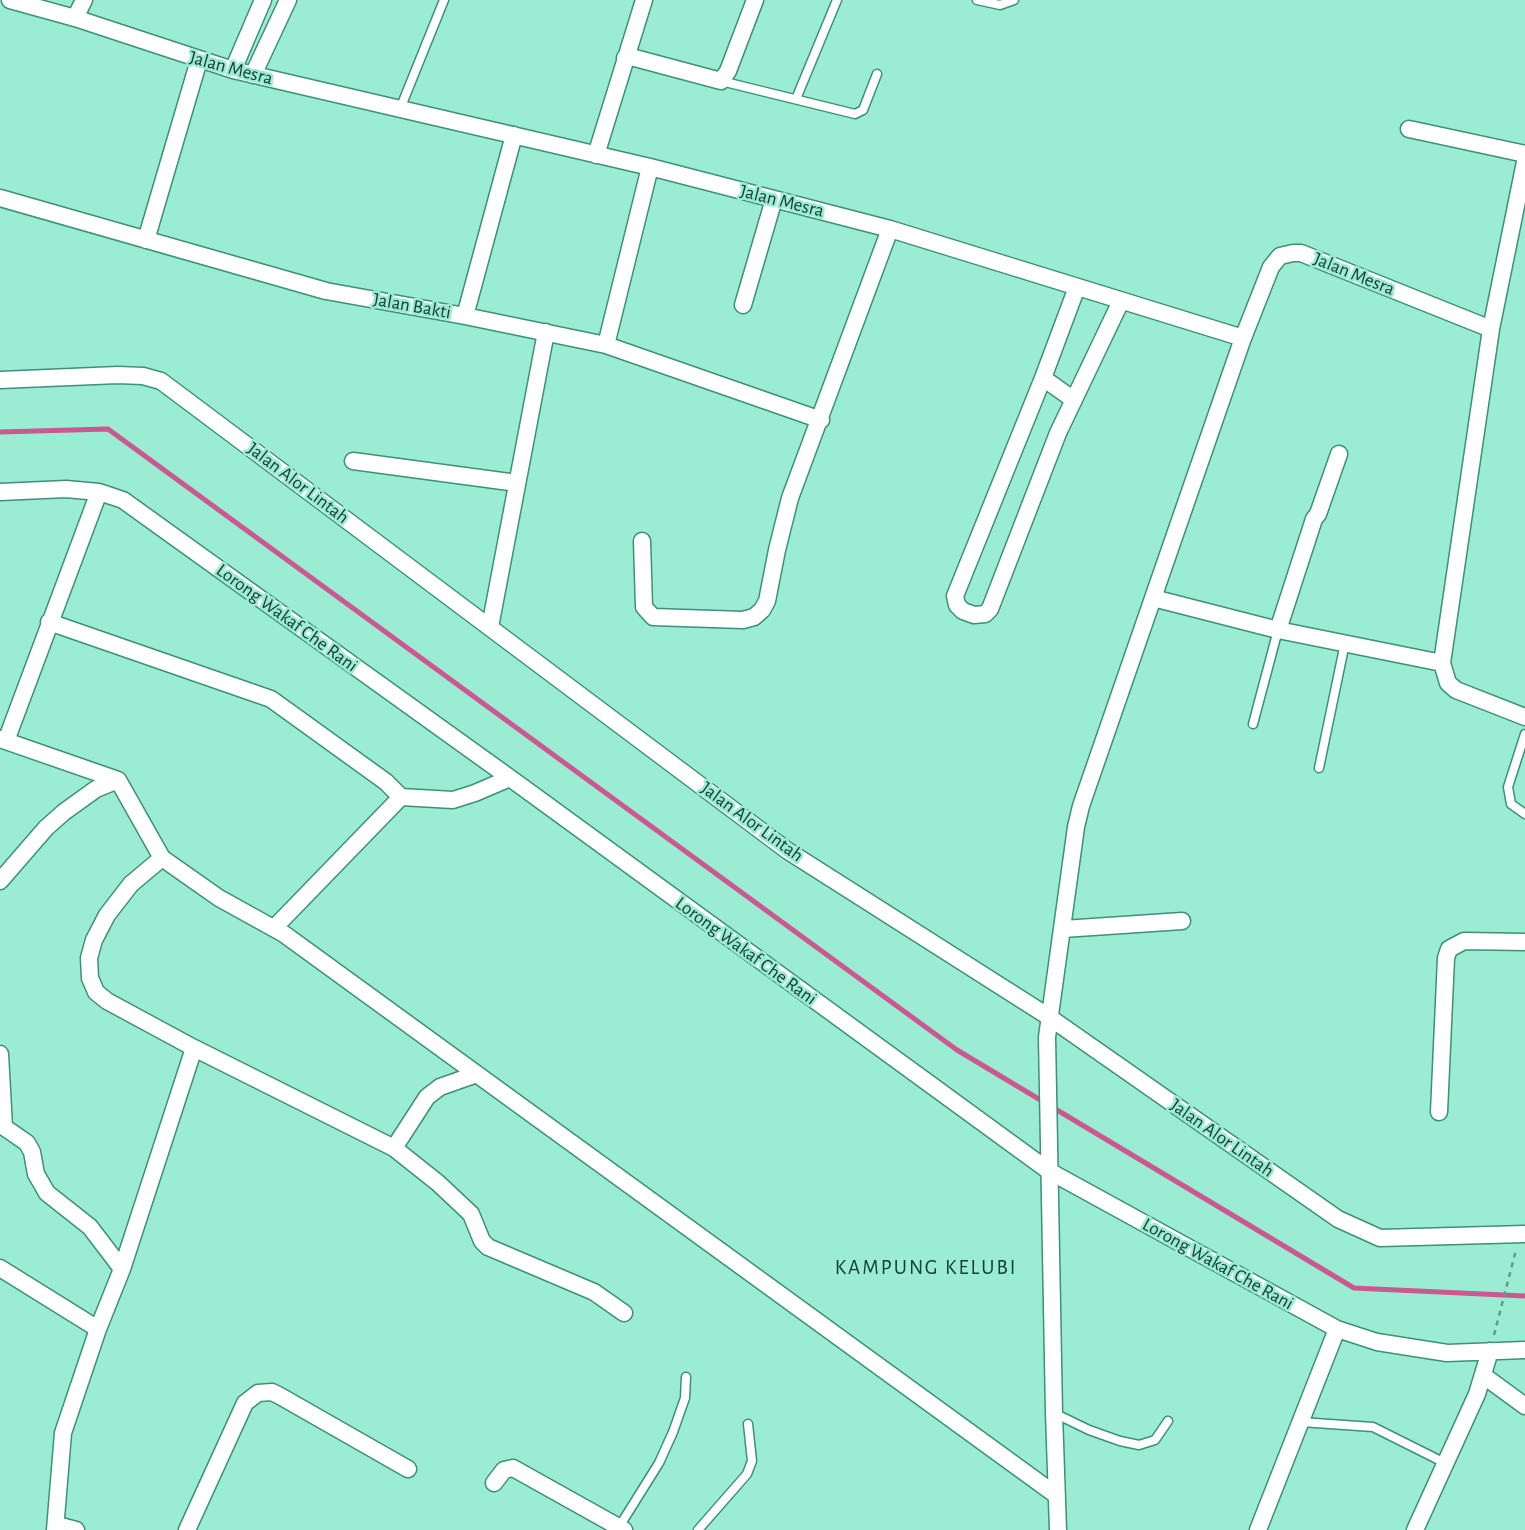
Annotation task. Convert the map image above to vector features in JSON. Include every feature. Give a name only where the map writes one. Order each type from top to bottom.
[{"type":"street","name":"Jalan Mesra","points":[[10,0],[75,18],[233,70],[650,167],[890,229],[1243,338],[1275,260],[1293,253],[1301,253],[1491,329]]},
{"type":"street","points":[[75,18],[84,0]]},
{"type":"street","points":[[233,70],[263,0]]},
{"type":"street","points":[[253,75],[288,0]]},
{"type":"street","points":[[596,155],[644,0]]},
{"type":"street","points":[[625,58],[631,57],[721,81],[728,71],[755,0]]},
{"type":"street","points":[[146,240],[199,60]]},
{"type":"street","points":[[1409,129],[1525,154]]},
{"type":"street","points":[[466,316],[514,135]]},
{"type":"street","points":[[1525,162],[1491,329],[1442,663],[1448,683],[1455,690],[1525,717]]},
{"type":"street","points":[[606,345],[650,167]]},
{"type":"street","name":"Jalan Bakti","points":[[0,198],[326,291],[606,345],[821,420]]},
{"type":"street","points":[[743,305],[774,199]]},
{"type":"street","points":[[642,541],[644,607],[653,617],[743,620],[754,617],[762,610],[767,601],[790,498],[890,229]]},
{"type":"street","points":[[1077,287],[1043,379],[955,596],[957,605],[974,615],[985,614],[990,609],[1058,433],[1121,301]]},
{"type":"street","points":[[490,627],[546,332]]},
{"type":"street","points":[[1058,1530],[1047,1037],[1081,806],[1243,338]]},
{"type":"street","name":"Jalan Alor Lintah","points":[[0,380],[118,375],[143,376],[162,382],[788,850],[1049,1017],[1338,1219],[1380,1238],[1524,1231]]},
{"type":"street","points":[[1043,379],[1074,400]]},
{"type":"street","points":[[1278,630],[1314,519],[1339,454]]},
{"type":"street","points":[[353,461],[517,483]]},
{"type":"street","name":"Lorong Wakaf Che Rani","points":[[0,492],[66,489],[99,492],[123,500],[1049,1171],[1337,1329],[1377,1342],[1447,1353],[1525,1350]]},
{"type":"street","points":[[99,492],[3,740],[118,780],[162,858],[219,898],[275,927],[1056,1496]]},
{"type":"street","points":[[1153,598],[1278,630],[1442,663]]},
{"type":"street","points":[[49,622],[271,699],[386,782],[401,797],[453,800],[510,778]]},
{"type":"street","points":[[0,881],[64,811],[96,789],[118,780]]},
{"type":"street","points":[[275,927],[401,797]]},
{"type":"street","points":[[162,858],[131,884],[107,915],[94,940],[89,958],[90,978],[96,992],[107,1001],[194,1048],[394,1149],[438,1183],[471,1214],[482,1241],[488,1247],[594,1292],[624,1313]]},
{"type":"street","points":[[1063,929],[1182,921]]},
{"type":"street","points":[[1439,1112],[1446,958],[1449,949],[1464,941],[1525,942]]},
{"type":"street","points":[[76,1530],[56,1527],[63,1433],[98,1329],[122,1269],[194,1048]]},
{"type":"street","points":[[0,1054],[4,1127],[27,1143],[32,1152],[36,1174],[47,1193],[90,1227],[122,1269]]},
{"type":"street","points":[[394,1149],[427,1097],[440,1087],[477,1074]]},
{"type":"street","points":[[0,1268],[98,1329]]},
{"type":"street","points":[[1258,1530],[1337,1329]]},
{"type":"street","points":[[1415,1530],[1484,1376],[1490,1351]]},
{"type":"street","points":[[1484,1376],[1525,1406]]},
{"type":"street","points":[[187,1530],[245,1403],[258,1393],[272,1392],[280,1395],[408,1469]]},
{"type":"street","points":[[494,1483],[504,1470],[513,1468],[621,1529]]},
{"type":"lane","points":[[400,109],[444,0]]},
{"type":"lane","points":[[796,99],[837,0]]},
{"type":"lane","points":[[977,0],[1000,5],[1014,0]]},
{"type":"lane","points":[[721,81],[855,114],[863,110],[877,74]]},
{"type":"lane","points":[[1253,724],[1278,630]]},
{"type":"lane","points":[[1319,768],[1345,643]]},
{"type":"lane","points":[[1525,734],[1508,787],[1511,804],[1525,814]]},
{"type":"lane","points":[[621,1529],[659,1463],[673,1432],[685,1398],[686,1377]]},
{"type":"lane","points":[[1054,1413],[1110,1437],[1139,1445],[1155,1440],[1168,1421]]},
{"type":"lane","points":[[1301,1422],[1373,1427],[1446,1463]]},
{"type":"lane","points":[[698,1530],[747,1474],[752,1461],[748,1424]]},
{"type":"path","points":[[1497,1323],[1513,1262]]},
{"type":"waterway","points":[[0,432],[108,429],[957,1050],[1354,1288],[1525,1296]]},
{"type":"district","name":"KAMPUNG KELUBI","points":[[926,1268]]}]
